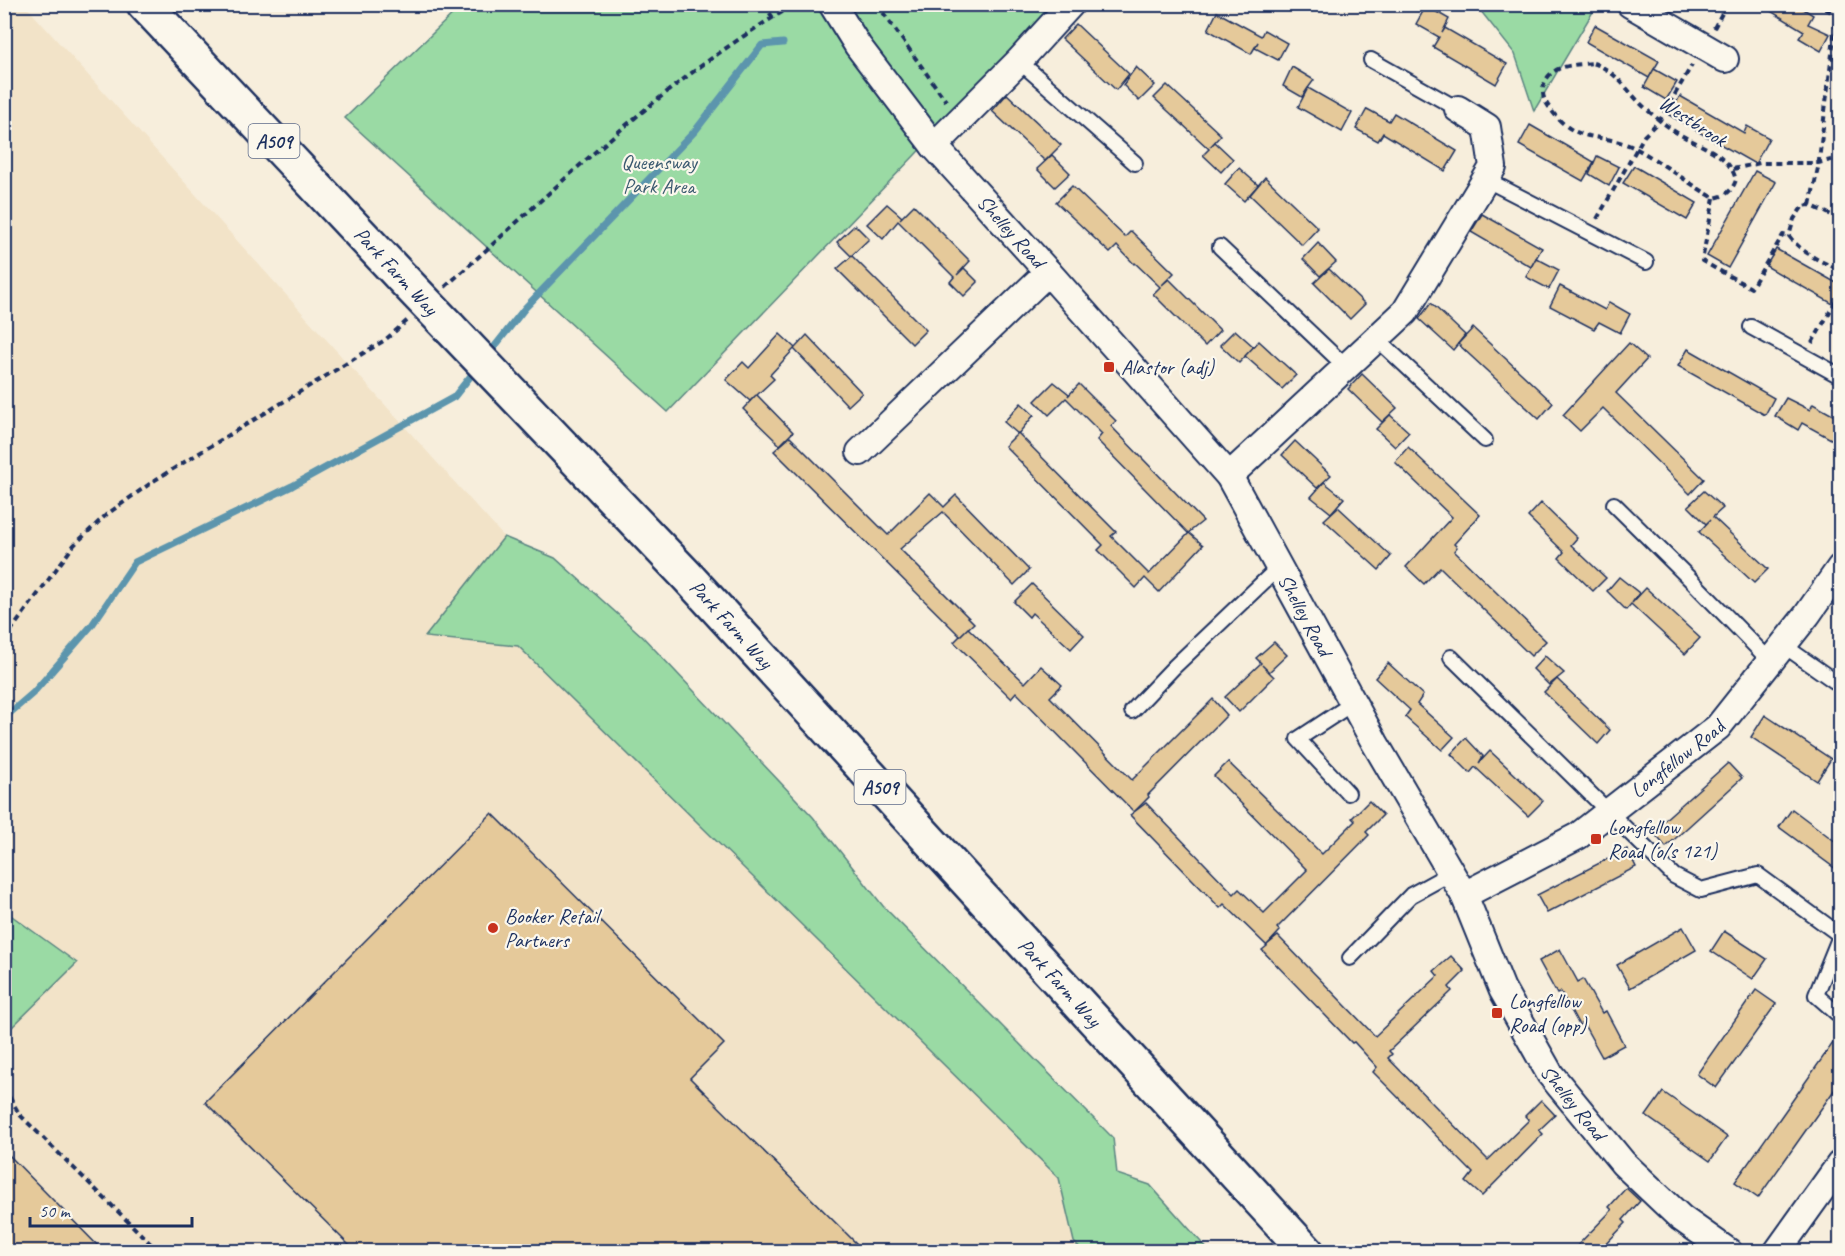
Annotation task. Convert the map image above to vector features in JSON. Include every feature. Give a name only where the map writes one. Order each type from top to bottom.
[{"type":"highway","name":"Park Farm Way","points":[[144,4],[686,575],[1307,1251]]},
{"type":"street","name":"Shelley Road","points":[[832,4],[858,46],[934,147],[1229,476],[1353,703],[1464,895],[1502,989],[1550,1074],[1623,1163],[1681,1218],[1729,1251]]},
{"type":"street","points":[[934,147],[1019,61],[1071,4]]},
{"type":"street","points":[[1630,4],[1714,53]]},
{"type":"street","points":[[1229,476],[1405,312],[1493,167],[1487,127],[1458,109]]},
{"type":"street","points":[[860,453],[1048,272]]},
{"type":"street","name":"Longfellow Road","points":[[1464,895],[1578,836],[1718,727],[1840,568]]},
{"type":"street","points":[[1777,1251],[1840,1164]]},
{"type":"lane","points":[[1371,60],[1458,109]]},
{"type":"lane","points":[[1019,61],[1135,164]]},
{"type":"lane","points":[[1485,179],[1646,262]]},
{"type":"lane","points":[[1220,247],[1346,366]]},
{"type":"lane","points":[[1751,327],[1840,376]]},
{"type":"lane","points":[[1376,338],[1485,440]]},
{"type":"lane","points":[[1614,504],[1692,580],[1777,653],[1840,685]]},
{"type":"lane","points":[[1132,711],[1174,667],[1279,567]]},
{"type":"lane","points":[[1450,657],[1674,876],[1701,890],[1758,875],[1840,935],[1816,995],[1840,1016]]},
{"type":"lane","points":[[1348,793],[1298,739],[1353,703]]},
{"type":"lane","points":[[1350,958],[1410,895],[1451,873]]},
{"type":"path","points":[[764,4],[773,18]]},
{"type":"path","points":[[438,293],[576,169],[678,82],[796,4]]},
{"type":"path","points":[[877,4],[960,122]]},
{"type":"path","points":[[1589,233],[1644,136],[1660,120],[1714,53],[1727,4]]},
{"type":"path","points":[[1810,205],[1839,12],[1821,9],[1816,4]]},
{"type":"path","name":"Westbrook","points":[[1593,63],[1605,67],[1616,75],[1642,105],[1660,120],[1686,139],[1725,158],[1736,180],[1734,186],[1723,197],[1714,198],[1636,149],[1615,141],[1587,137],[1574,132],[1563,124],[1543,97],[1542,89],[1547,78],[1556,69],[1593,63]]},
{"type":"path","points":[[1733,170],[1760,163],[1818,163],[1840,158]]},
{"type":"path","points":[[1714,198],[1702,261],[1751,288],[1783,235],[1789,236],[1812,258],[1840,270]]},
{"type":"path","points":[[1789,236],[1794,219],[1803,206],[1810,205],[1840,219]]},
{"type":"path","points":[[1805,357],[1840,294]]},
{"type":"path","points":[[4,640],[74,545],[106,515],[155,480],[385,340],[412,316]]},
{"type":"path","points":[[4,1088],[20,1114],[159,1251]]},
{"type":"shaded area","points":[[24,4],[504,537],[425,637],[518,646],[1059,1178],[1074,1242],[1082,1251],[5,1251],[5,1034],[76,963],[5,911],[4,5]]},
{"type":"green space","name":"Queensway Park Area","points":[[462,5],[1056,5],[668,412],[345,118]]},
{"type":"green space","points":[[1476,5],[1597,5],[1534,111],[1515,54]]},
{"type":"green space","points":[[504,537],[555,558],[642,636],[813,817],[883,906],[1113,1138],[1117,1174],[1150,1185],[1209,1251],[1082,1251],[1074,1242],[1059,1178],[518,646],[425,637]]},
{"type":"green space","points":[[5,911],[77,963],[5,1034]]},
{"type":"building","points":[[1759,4],[1796,4],[1813,15],[1808,24],[1830,34],[1821,51],[1799,38],[1804,31]]},
{"type":"building","points":[[1426,6],[1449,19],[1442,33],[1445,28],[1507,64],[1496,84],[1433,47],[1439,37],[1416,24]]},
{"type":"building","points":[[1217,12],[1261,36],[1264,30],[1287,43],[1278,60],[1255,48],[1258,42],[1251,54],[1208,30]]},
{"type":"building","points":[[1076,24],[1129,74],[1116,90],[1062,39]]},
{"type":"building","points":[[1595,25],[1659,61],[1649,78],[1586,42]]},
{"type":"building","points":[[1136,67],[1155,85],[1139,101],[1123,85]]},
{"type":"building","points":[[1292,67],[1314,80],[1302,97],[1283,86]]},
{"type":"building","points":[[1654,69],[1677,82],[1666,100],[1644,87]]},
{"type":"building","points":[[1167,85],[1221,135],[1210,147],[1215,142],[1233,159],[1221,172],[1203,155],[1209,149],[1154,98]]},
{"type":"building","points":[[1308,88],[1352,113],[1342,132],[1298,107]]},
{"type":"building","points":[[1007,94],[1061,145],[1045,161],[992,111]]},
{"type":"building","points":[[1680,96],[1744,133],[1747,126],[1769,138],[1755,164],[1669,115]]},
{"type":"building","points":[[1367,109],[1389,121],[1394,113],[1457,151],[1445,171],[1383,133],[1378,141],[1356,129]]},
{"type":"building","points":[[1530,125],[1594,162],[1583,181],[1519,145]]},
{"type":"building","points":[[1052,155],[1070,173],[1055,187],[1037,169]]},
{"type":"building","points":[[1597,156],[1619,167],[1609,186],[1589,174]]},
{"type":"building","points":[[1634,166],[1697,203],[1687,220],[1623,183]]},
{"type":"building","points":[[1239,168],[1258,185],[1244,201],[1225,184]]},
{"type":"building","points":[[1755,171],[1776,182],[1728,268],[1707,256]]},
{"type":"building","points":[[1265,177],[1318,228],[1302,245],[1250,195]]},
{"type":"building","points":[[1072,186],[1125,237],[1131,231],[1174,273],[1162,285],[1169,279],[1220,330],[1205,346],[1153,294],[1160,287],[1117,246],[1110,253],[1056,202]]},
{"type":"building","points":[[887,204],[902,217],[914,205],[970,261],[957,275],[964,268],[978,282],[964,296],[950,282],[954,277],[898,221],[883,239],[867,224]]},
{"type":"building","points":[[1482,214],[1542,248],[1531,267],[1471,232]]},
{"type":"building","points":[[855,225],[869,239],[851,256],[837,242]]},
{"type":"building","points":[[1318,243],[1336,262],[1320,276],[1303,259]]},
{"type":"building","points":[[1776,249],[1840,285],[1840,308],[1766,266]]},
{"type":"building","points":[[852,256],[926,330],[912,344],[837,269]]},
{"type":"building","points":[[1536,258],[1559,270],[1549,289],[1526,277]]},
{"type":"building","points":[[1329,269],[1365,304],[1350,319],[1314,283]]},
{"type":"building","points":[[1560,286],[1605,310],[1609,302],[1630,314],[1620,333],[1599,322],[1594,329],[1550,306]]},
{"type":"building","points":[[1431,303],[1465,335],[1453,350],[1419,319]]},
{"type":"building","points":[[1473,328],[1553,403],[1539,419],[1458,344]]},
{"type":"building","points":[[1235,330],[1254,347],[1239,363],[1220,345]]},
{"type":"building","points":[[780,334],[795,348],[807,335],[862,393],[848,406],[794,349],[770,375],[774,379],[757,395],[793,432],[780,445],[743,409],[756,395],[750,401],[726,380],[743,362],[749,368]]},
{"type":"building","points":[[1259,341],[1296,375],[1282,389],[1245,356]]},
{"type":"building","points":[[1629,343],[1647,359],[1616,393],[1704,479],[1690,494],[1603,408],[1580,431],[1563,415]]},
{"type":"building","points":[[1688,349],[1774,398],[1765,415],[1678,366]]},
{"type":"building","points":[[1362,374],[1397,408],[1382,422],[1348,389]]},
{"type":"building","points":[[1054,382],[1069,394],[1068,396],[1079,384],[1116,421],[1111,426],[1203,521],[1188,533],[1097,440],[1102,434],[1066,398],[1049,415],[1035,401]]},
{"type":"building","points":[[1786,398],[1810,410],[1813,404],[1840,419],[1840,444],[1802,423],[1798,430],[1775,416]]},
{"type":"building","points":[[1021,403],[1034,415],[1018,434],[1004,422]]},
{"type":"building","points":[[1390,415],[1409,432],[1395,447],[1376,429]]},
{"type":"building","points":[[1018,433],[1116,532],[1111,536],[1149,574],[1189,533],[1203,545],[1159,592],[1145,578],[1136,588],[1098,550],[1103,545],[1005,446]]},
{"type":"building","points":[[790,437],[888,535],[930,493],[944,507],[956,495],[1029,570],[1014,585],[943,512],[900,549],[974,623],[960,636],[774,451]]},
{"type":"building","points":[[1295,441],[1331,475],[1317,488],[1282,455]]},
{"type":"building","points":[[1408,447],[1480,515],[1454,544],[1457,547],[1454,551],[1546,641],[1531,656],[1440,567],[1424,584],[1406,567],[1452,517],[1395,462]]},
{"type":"building","points":[[1324,482],[1344,498],[1331,513],[1311,497]]},
{"type":"building","points":[[1704,491],[1723,508],[1713,517],[1768,569],[1754,583],[1699,532],[1710,520],[1706,524],[1688,506]]},
{"type":"building","points":[[1541,503],[1577,538],[1571,545],[1606,578],[1593,591],[1559,558],[1564,552],[1528,517]]},
{"type":"building","points":[[1338,507],[1391,556],[1379,570],[1324,520]]},
{"type":"building","points":[[1619,577],[1639,593],[1632,603],[1646,588],[1700,638],[1685,654],[1631,604],[1626,610],[1607,591]]},
{"type":"building","points":[[1032,584],[1084,635],[1071,649],[1032,613],[1029,617],[1014,602]]},
{"type":"building","points":[[968,628],[1025,683],[1041,666],[1062,685],[1050,697],[1132,780],[1213,699],[1227,715],[1134,812],[1016,692],[1011,698],[954,642]]},
{"type":"building","points":[[1274,642],[1287,655],[1269,672],[1274,677],[1239,712],[1225,697],[1261,663],[1256,658]]},
{"type":"building","points":[[1545,656],[1564,673],[1549,685],[1533,669]]},
{"type":"building","points":[[1388,663],[1423,695],[1417,704],[1454,737],[1442,750],[1405,717],[1410,710],[1375,678]]},
{"type":"building","points":[[1557,679],[1610,730],[1598,744],[1544,692]]},
{"type":"building","points":[[1765,715],[1831,759],[1817,781],[1751,737]]},
{"type":"building","points":[[1466,738],[1483,756],[1479,763],[1490,751],[1543,801],[1528,816],[1475,767],[1470,773],[1451,754]]},
{"type":"building","points":[[1228,762],[1322,854],[1355,821],[1352,818],[1369,801],[1383,815],[1366,832],[1369,835],[1277,928],[1280,931],[1267,945],[1278,936],[1375,1036],[1438,976],[1434,971],[1451,956],[1465,971],[1449,987],[1452,991],[1389,1051],[1392,1054],[1388,1058],[1488,1160],[1529,1120],[1525,1116],[1541,1100],[1555,1115],[1539,1130],[1543,1134],[1482,1196],[1466,1182],[1473,1173],[1373,1072],[1377,1067],[1354,1042],[1352,1043],[1262,950],[1267,946],[1224,904],[1220,908],[1130,815],[1146,803],[1234,894],[1239,889],[1264,913],[1307,870],[1214,776]]},
{"type":"building","points":[[1728,763],[1742,778],[1666,847],[1652,831]]},
{"type":"building","points":[[1792,809],[1840,845],[1840,872],[1779,827]]},
{"type":"building","name":"Booker Retail Partners","points":[[492,813],[724,1044],[690,1078],[864,1251],[355,1251],[205,1102]]},
{"type":"building","points":[[1627,849],[1636,867],[1547,913],[1537,895]]},
{"type":"building","points":[[1683,927],[1696,950],[1630,988],[1617,965]]},
{"type":"building","points":[[1724,931],[1767,959],[1753,979],[1711,951]]},
{"type":"building","points":[[1560,949],[1578,982],[1583,979],[1602,1013],[1606,1011],[1624,1045],[1602,1057],[1583,1023],[1579,1025],[1561,992],[1557,994],[1539,961]]},
{"type":"building","points":[[1756,990],[1776,1004],[1716,1088],[1697,1074]]},
{"type":"building","points":[[1840,1033],[1840,1082],[1758,1198],[1735,1182]]},
{"type":"building","points":[[1663,1092],[1727,1137],[1710,1161],[1646,1116]]},
{"type":"building","points":[[4,1150],[103,1251],[4,1251]]},
{"type":"building","points":[[1626,1188],[1640,1201],[1623,1220],[1626,1223],[1599,1251],[1572,1251],[1612,1210],[1609,1207]]},
{"type":"waterway","points":[[488,355],[525,308],[695,131],[762,45],[783,43]]},
{"type":"waterway","points":[[4,718],[33,693],[92,625],[135,562],[292,486],[454,397],[477,368]]},
{"type":"place","name":"Alastor (adj)","points":[[1109,367]]},
{"type":"place","name":"Longfellow Road (o/s 121)","points":[[1596,839]]},
{"type":"place","name":"Booker Retail Partners","points":[[493,928]]},
{"type":"place","name":"Longfellow Road (opp)","points":[[1497,1013]]}]
